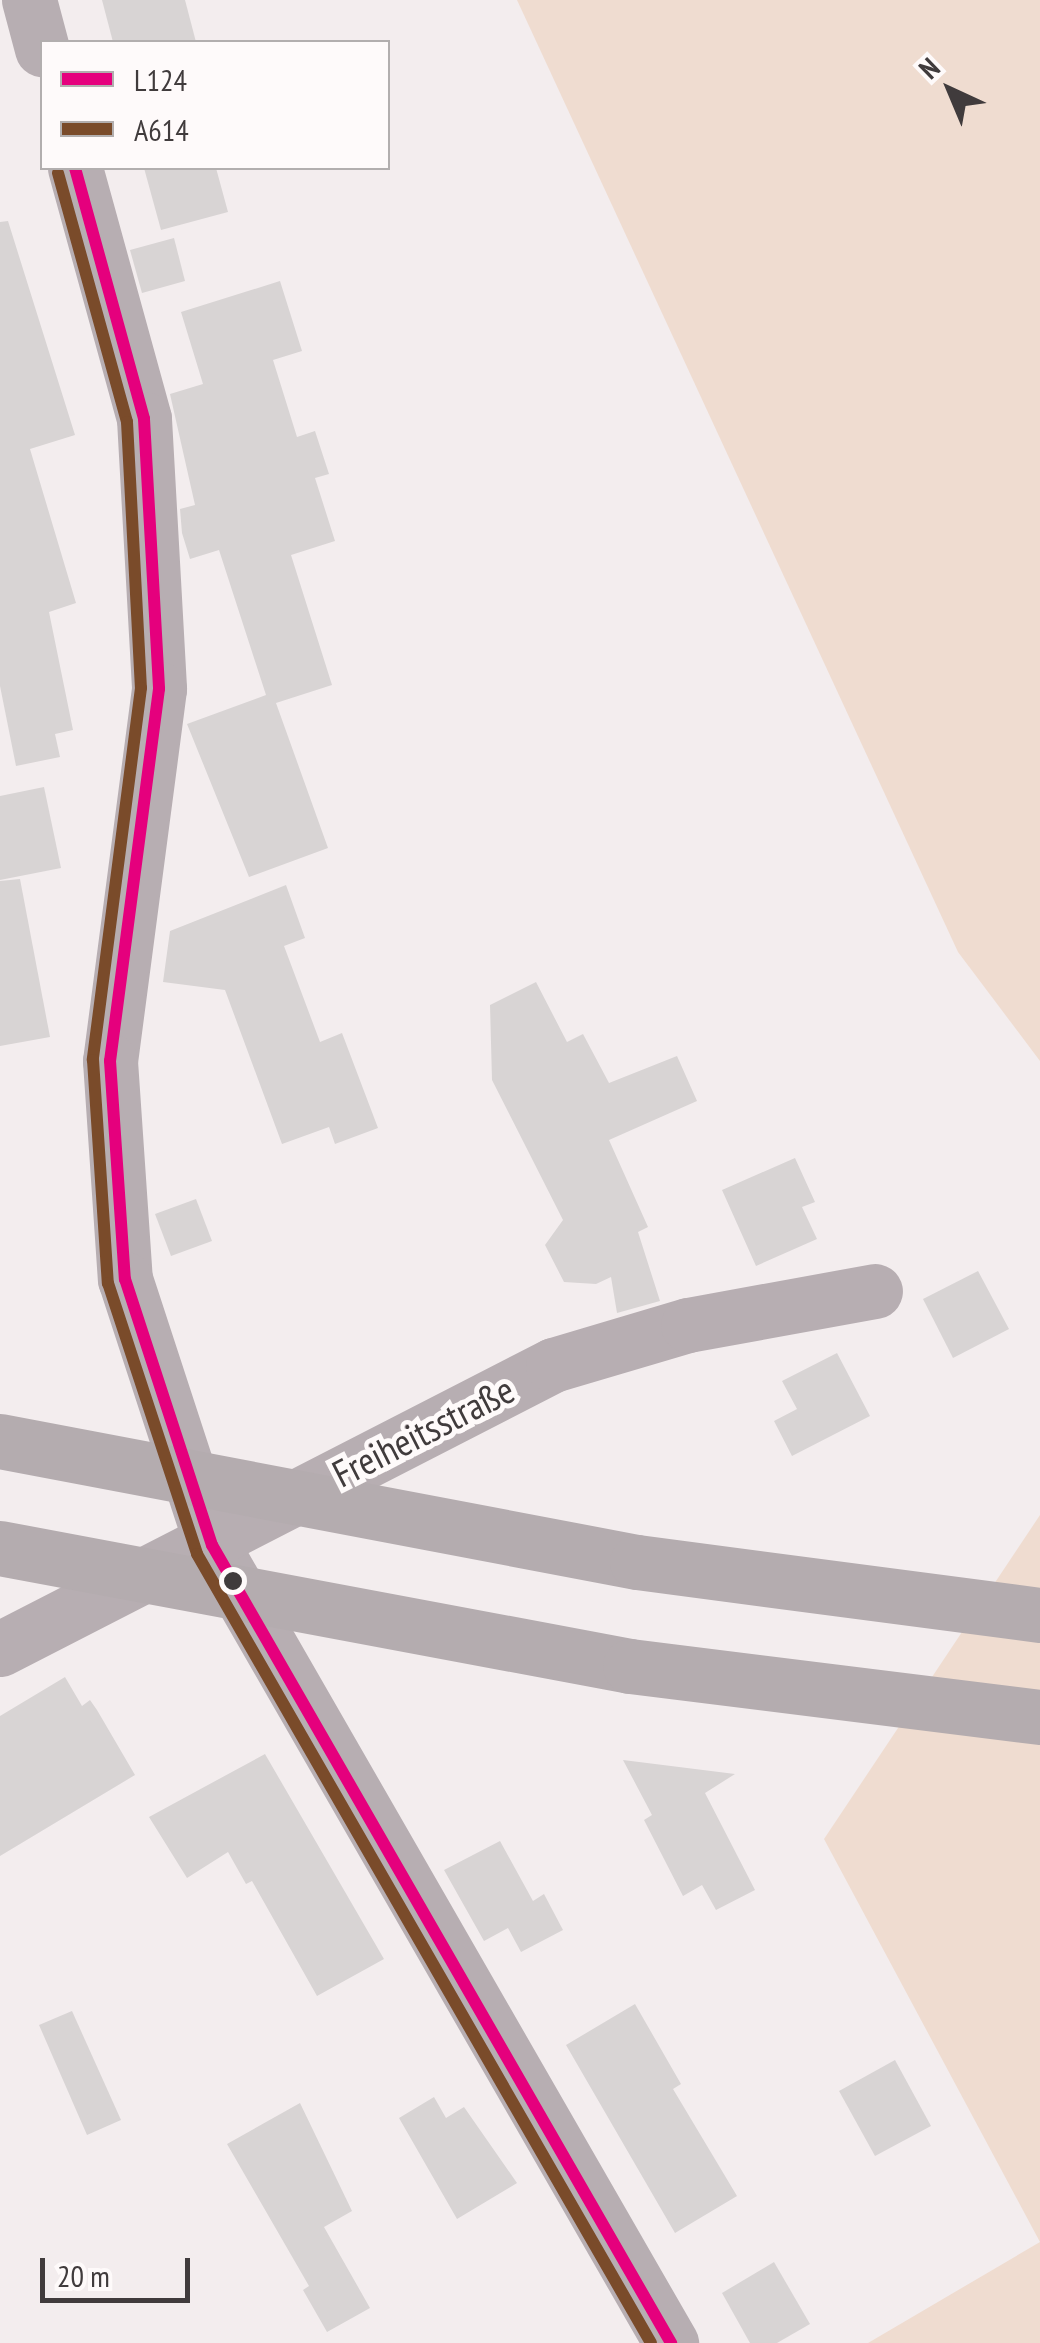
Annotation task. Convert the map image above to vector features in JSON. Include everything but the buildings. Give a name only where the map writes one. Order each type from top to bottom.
[{"type":"highway","points":[[0,1441],[637,1562],[1040,1615]]},
{"type":"highway","points":[[0,1548],[630,1666],[1040,1717]]},
{"type":"street","points":[[29,0],[40,41]]},
{"type":"street","points":[[76,170],[144,419],[159,689],[110,1061],[124,1279],[212,1546],[671,2343]]},
{"type":"street","name":"Freiheitsstraße","points":[[0,1649],[212,1546],[408,1435],[553,1364],[688,1325],[875,1291]]},
{"type":"shaded area","points":[[517,0],[1040,0],[1040,1061],[958,952]]},
{"type":"shaded area","points":[[1040,1515],[1040,2242],[824,1839]]},
{"type":"shaded area","points":[[1040,2242],[1040,2343],[868,2343]]},
{"type":"transit line","name":"L124","points":[[76,170],[144,419],[159,689],[110,1061],[125,1279],[212,1545],[671,2343]]},
{"type":"transit line","name":"A614","points":[[58,173],[127,422],[141,688],[93,1060],[108,1283],[197,1554],[651,2343]]}]
